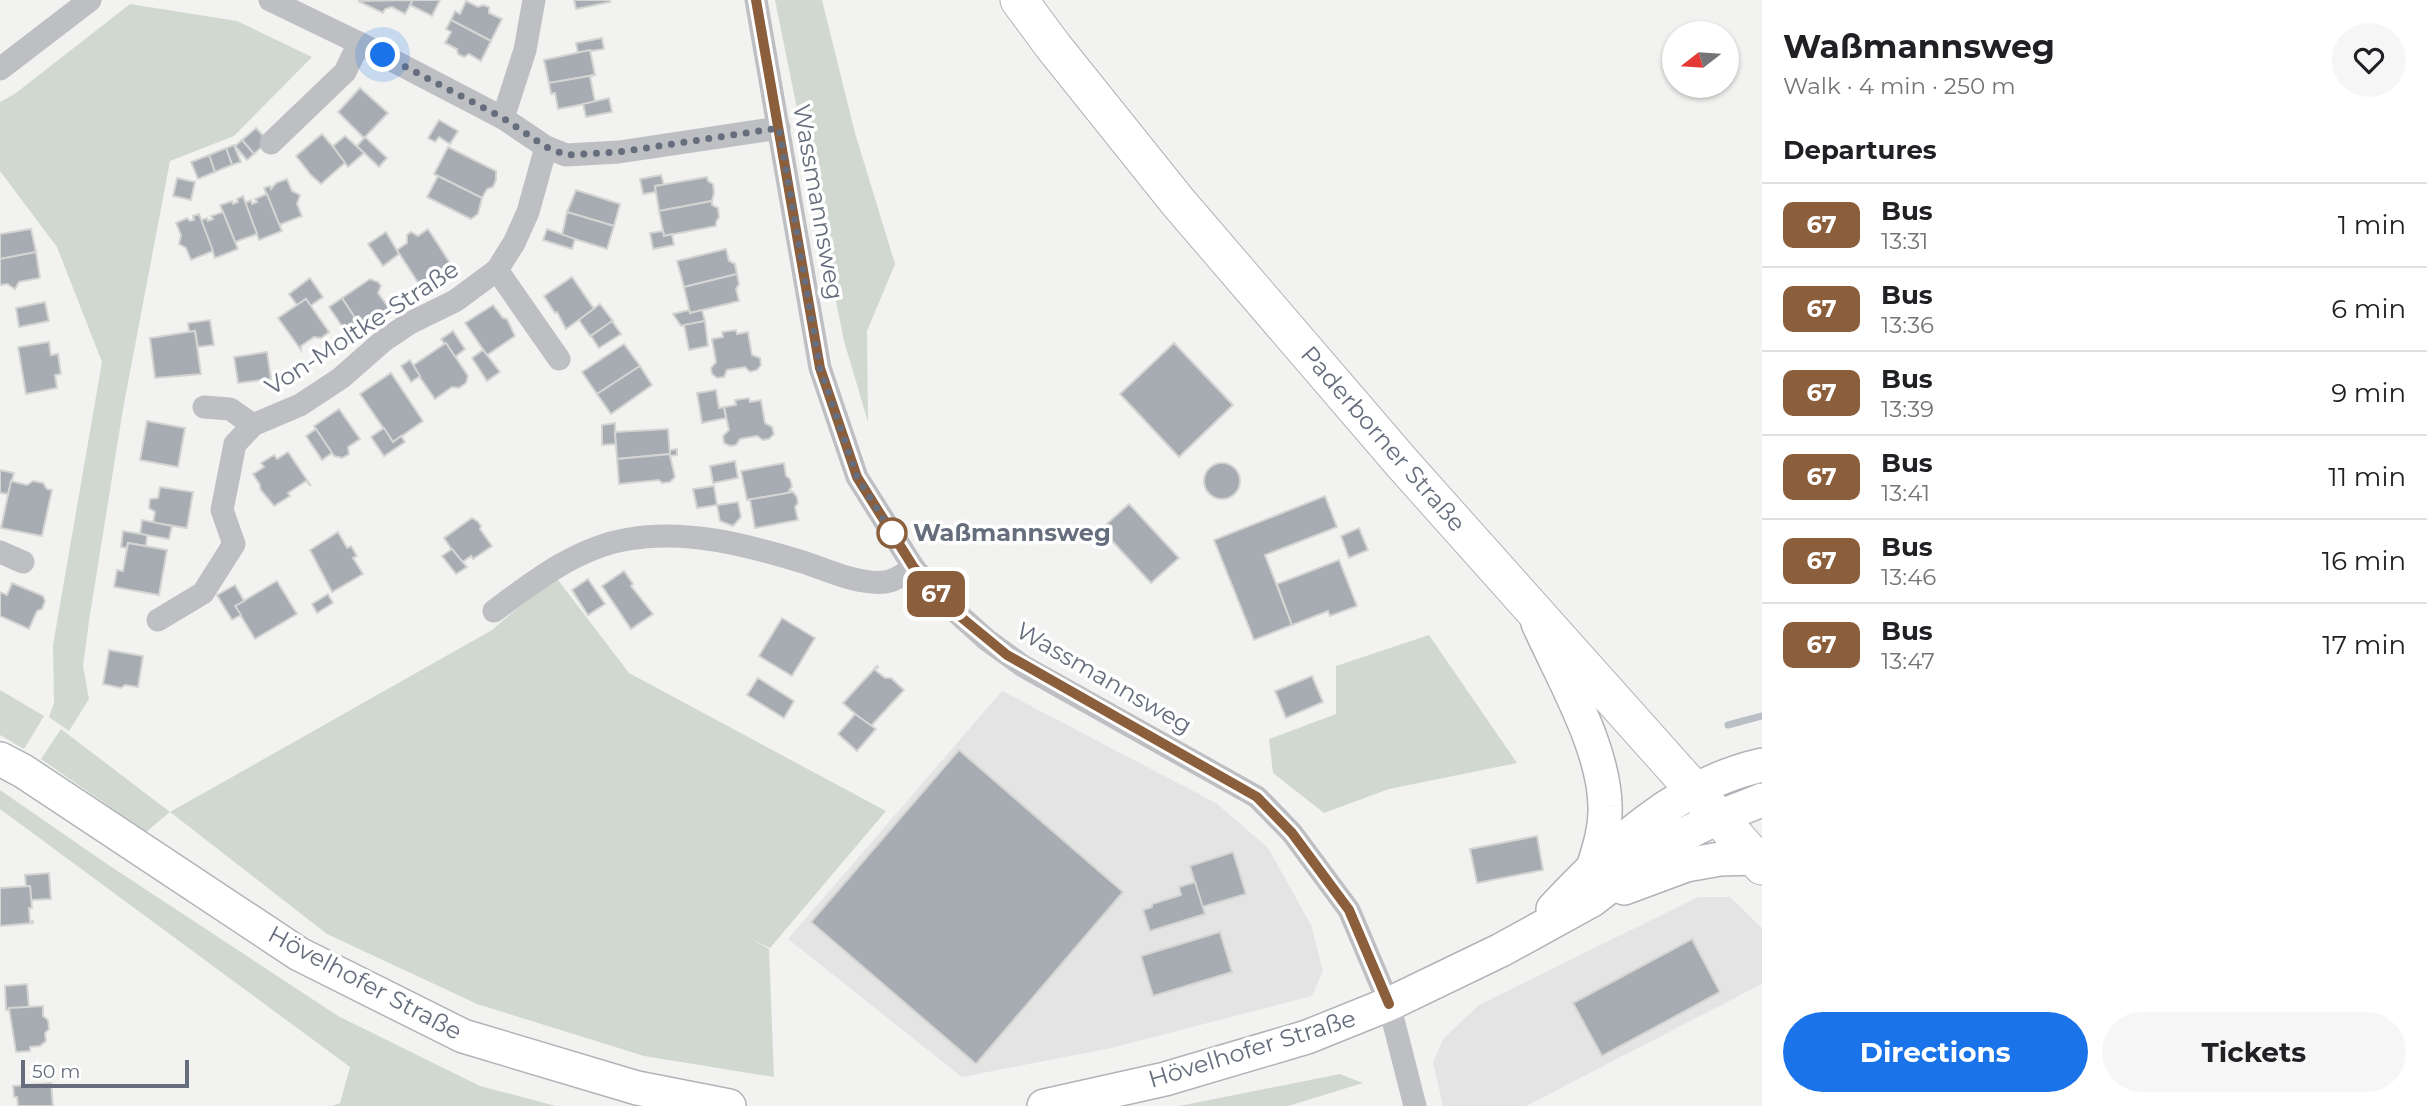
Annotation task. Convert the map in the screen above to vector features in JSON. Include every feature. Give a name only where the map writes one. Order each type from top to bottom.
[{"type":"main road","name":"Paderborner Straße","points":[[1019,0],[1053,47],[1178,202],[1403,464],[1759,862]]},
{"type":"main road","points":[[1530,606],[1590,736],[1602,772],[1606,808],[1601,842],[1594,865]]},
{"type":"main road","name":"Hövelhofer Straße","points":[[0,759],[299,954],[463,1036],[637,1088],[729,1106]]},
{"type":"main road","name":"Hövelhofer Straße","points":[[1528,936],[1594,865],[1657,811],[1694,790],[1762,765]]},
{"type":"main road","name":"Hövelhofer Straße","points":[[1044,1106],[1166,1079],[1307,1037],[1389,1004],[1528,936],[1592,900],[1663,845],[1719,817],[1762,800]]},
{"type":"main road","points":[[1592,900],[1686,865],[1720,859],[1759,862]]},
{"type":"street","points":[[0,69],[90,0]]},
{"type":"street","points":[[270,0],[503,118],[546,147],[566,155],[619,152],[779,128]]},
{"type":"street","points":[[503,118],[525,50],[534,0]]},
{"type":"street","name":"Wassmannsweg","points":[[756,0],[820,368],[857,477],[914,568],[956,613],[1015,660],[1257,797],[1292,833],[1349,910],[1389,1004],[1415,1106]]},
{"type":"street","points":[[271,143],[345,72],[359,43]]},
{"type":"street","name":"Von-Moltke-Straße","points":[[158,620],[203,593],[234,544],[222,510],[235,444],[253,425],[300,405],[341,378],[383,341],[410,323],[455,301],[497,270],[514,243],[528,212],[546,147]]},
{"type":"street","name":"Von-Moltke-Straße","points":[[497,270],[559,359]]},
{"type":"street","name":"Von-Moltke-Straße","points":[[204,407],[230,409],[253,425]]},
{"type":"street","points":[[494,611],[538,578],[585,552],[629,539],[691,536],[766,551],[867,582],[888,582],[914,568]]},
{"type":"street","points":[[0,552],[23,562]]},
{"type":"shaded area","points":[[775,0],[822,0],[855,133],[895,264],[867,331],[868,422],[844,341]]},
{"type":"shaded area","points":[[130,4],[237,21],[312,57],[234,136],[170,161],[123,409],[89,621],[83,666],[89,699],[69,731],[49,717],[54,703],[53,645],[102,362],[57,247],[0,171],[0,102],[16,93]]},
{"type":"shaded area","points":[[555,576],[629,673],[886,811],[770,948],[751,939],[769,949],[774,1077],[644,1056],[477,1004],[327,934],[170,812],[492,630]]},
{"type":"shaded area","points":[[1429,635],[1517,763],[1389,789],[1324,813],[1273,773],[1269,739],[1336,714],[1336,666]]},
{"type":"shaded area","points":[[0,690],[44,716],[24,749],[0,735]]},
{"type":"shaded area","points":[[1002,691],[1216,803],[1268,848],[1311,925],[1323,971],[1312,996],[1111,1048],[962,1077],[788,939]]},
{"type":"shaded area","points":[[61,729],[170,812],[146,832],[41,759]]},
{"type":"shaded area","points":[[0,790],[338,1016],[480,1086],[556,1106],[332,1106],[340,1103],[350,1067],[0,809]]},
{"type":"shaded area","points":[[1698,897],[1730,897],[1762,928],[1762,984],[1526,1106],[1443,1106],[1433,1062],[1444,1038],[1479,1005]]},
{"type":"shaded area","points":[[1340,1074],[1363,1083],[1288,1106],[1179,1106]]},
{"type":"building","points":[[413,0],[405,14],[392,7],[385,9],[383,13],[358,1]]},
{"type":"building","points":[[413,0],[440,0],[432,16],[410,5]]},
{"type":"building","points":[[574,0],[610,0],[610,2],[576,9]]},
{"type":"building","points":[[466,1],[478,7],[489,7],[489,13],[502,19],[491,41],[451,20],[455,11],[460,14]]},
{"type":"building","points":[[451,20],[491,41],[481,61],[469,54],[464,57],[458,54],[457,49],[445,43],[451,32],[446,29]]},
{"type":"building","points":[[602,38],[604,49],[578,53],[576,43]]},
{"type":"building","points":[[590,50],[595,75],[549,83],[544,60]]},
{"type":"building","points":[[595,75],[590,76],[595,102],[558,109],[555,93],[551,94],[549,83]]},
{"type":"building","points":[[360,88],[388,113],[364,138],[338,112]]},
{"type":"building","points":[[609,98],[612,112],[586,117],[583,104]]},
{"type":"building","points":[[439,120],[458,131],[450,144],[439,137],[435,142],[428,138]]},
{"type":"building","points":[[256,128],[268,141],[254,154],[242,140]]},
{"type":"building","points":[[322,134],[346,162],[321,184],[296,156]]},
{"type":"building","points":[[345,136],[364,153],[348,167],[333,146]]},
{"type":"building","points":[[365,137],[387,158],[379,167],[357,146]]},
{"type":"building","points":[[242,140],[254,154],[247,160],[235,146]]},
{"type":"building","points":[[234,145],[241,162],[232,165],[226,148]]},
{"type":"building","points":[[448,147],[496,171],[493,187],[487,189],[482,198],[434,174]]},
{"type":"building","points":[[226,148],[232,165],[215,172],[209,155]]},
{"type":"building","points":[[209,155],[215,172],[198,179],[191,162]]},
{"type":"building","points":[[661,175],[664,185],[655,186],[656,192],[643,194],[640,179]]},
{"type":"building","points":[[438,176],[482,198],[478,214],[471,219],[427,197]]},
{"type":"building","points":[[707,177],[713,184],[712,201],[659,211],[655,186]]},
{"type":"building","points":[[177,178],[195,182],[191,200],[173,196]]},
{"type":"building","points":[[287,179],[292,191],[300,195],[297,204],[302,216],[279,225],[264,188],[270,186],[271,189],[276,183]]},
{"type":"building","points":[[576,190],[620,204],[614,226],[567,212]]},
{"type":"building","points":[[267,194],[282,231],[259,240],[245,203],[251,200],[252,204],[257,202],[255,199]]},
{"type":"building","points":[[243,196],[257,234],[235,242],[220,205],[232,201],[233,204]]},
{"type":"building","points":[[712,201],[712,205],[718,208],[716,226],[664,236],[659,211]]},
{"type":"building","points":[[223,212],[238,249],[215,258],[201,220],[207,218],[208,221],[213,219],[211,216]]},
{"type":"building","points":[[567,212],[614,226],[607,249],[562,235]]},
{"type":"building","points":[[199,214],[213,251],[191,260],[186,248],[179,244],[181,235],[176,223],[187,218],[194,220],[193,216]]},
{"type":"building","points":[[31,229],[36,252],[0,259],[0,234]]},
{"type":"building","points":[[428,229],[452,266],[421,287],[397,250],[407,243],[407,235],[411,232],[418,236]]},
{"type":"building","points":[[547,229],[575,239],[572,249],[543,240]]},
{"type":"building","points":[[663,231],[664,236],[672,234],[674,245],[653,249],[650,233]]},
{"type":"building","points":[[386,232],[399,254],[383,266],[368,244]]},
{"type":"building","points":[[726,249],[729,261],[735,264],[737,274],[684,287],[677,261]]},
{"type":"building","points":[[36,252],[40,278],[19,282],[15,289],[7,284],[0,285],[0,259]]},
{"type":"building","points":[[737,274],[739,284],[736,289],[739,301],[690,313],[684,287]]},
{"type":"building","points":[[572,277],[594,309],[566,329],[544,296]]},
{"type":"building","points":[[310,278],[323,297],[310,306],[306,299],[297,305],[289,294]]},
{"type":"building","points":[[370,279],[381,286],[378,293],[389,308],[361,327],[342,298]]},
{"type":"building","points":[[342,298],[359,324],[346,332],[329,307]]},
{"type":"building","points":[[306,299],[329,332],[321,338],[314,337],[301,346],[301,350],[278,318]]},
{"type":"building","points":[[45,302],[49,321],[19,327],[16,308]]},
{"type":"building","points":[[600,304],[613,321],[590,336],[579,320]]},
{"type":"building","points":[[493,305],[503,318],[507,319],[515,336],[487,355],[465,323]]},
{"type":"building","points":[[689,310],[690,313],[702,310],[705,321],[681,326],[673,314]]},
{"type":"building","points":[[210,320],[214,345],[198,347],[195,331],[189,332],[188,323]]},
{"type":"building","points":[[612,321],[621,334],[599,348],[591,336]]},
{"type":"building","points":[[705,321],[708,346],[689,350],[684,325]]},
{"type":"building","points":[[736,330],[737,334],[748,332],[752,355],[760,358],[761,365],[750,372],[745,367],[727,370],[724,377],[717,378],[712,374],[711,368],[716,362],[712,339],[723,337],[722,332]]},
{"type":"building","points":[[195,331],[201,374],[155,378],[150,338]]},
{"type":"building","points":[[453,331],[465,349],[455,357],[441,339]]},
{"type":"building","points":[[49,342],[51,355],[58,354],[61,374],[55,375],[57,388],[26,394],[18,347]]},
{"type":"building","points":[[446,343],[468,376],[466,383],[459,388],[452,387],[435,399],[412,366]]},
{"type":"building","points":[[1174,343],[1233,405],[1179,457],[1120,394]]},
{"type":"building","points":[[624,344],[640,366],[597,394],[582,372]]},
{"type":"building","points":[[483,350],[500,372],[487,381],[472,358]]},
{"type":"building","points":[[267,352],[271,379],[238,383],[234,357]]},
{"type":"building","points":[[410,360],[420,376],[411,382],[401,366]]},
{"type":"building","points":[[640,366],[652,385],[611,414],[597,394]]},
{"type":"building","points":[[391,373],[423,421],[393,442],[360,394]]},
{"type":"building","points":[[716,390],[719,408],[724,407],[726,418],[702,423],[697,393]]},
{"type":"building","points":[[749,398],[750,402],[761,400],[765,423],[772,427],[774,434],[763,440],[757,436],[740,439],[736,445],[730,446],[724,443],[723,436],[729,430],[724,407],[736,405],[735,400]]},
{"type":"building","points":[[339,409],[360,439],[348,447],[349,454],[342,458],[334,456],[314,426]]},
{"type":"building","points":[[147,421],[185,428],[178,467],[140,460]]},
{"type":"building","points":[[615,423],[616,444],[602,445],[602,425]]},
{"type":"building","points":[[384,428],[393,442],[401,436],[405,442],[384,456],[371,437]]},
{"type":"building","points":[[316,429],[332,453],[322,460],[306,436]]},
{"type":"building","points":[[668,429],[670,454],[617,459],[615,432]]},
{"type":"building","points":[[677,449],[677,455],[670,456],[675,477],[670,482],[662,483],[659,480],[619,484],[617,459],[670,454],[670,450]]},
{"type":"building","points":[[288,452],[311,486],[306,481],[274,506],[260,489],[253,474],[264,467],[261,463],[274,455],[277,459]]},
{"type":"building","points":[[735,461],[738,478],[713,483],[710,466]]},
{"type":"building","points":[[784,463],[786,476],[792,486],[789,491],[793,492],[747,500],[741,471]]},
{"type":"building","points":[[1222,463],[1235,468],[1240,481],[1235,494],[1222,499],[1209,494],[1204,481],[1209,468]]},
{"type":"building","points":[[0,470],[14,473],[8,494],[0,493]]},
{"type":"building","points":[[11,481],[27,485],[33,481],[43,483],[47,489],[52,490],[42,536],[1,528]]},
{"type":"building","points":[[714,486],[717,505],[697,508],[693,489]]},
{"type":"building","points":[[160,487],[193,492],[187,528],[153,523],[155,512],[149,508],[150,499],[158,498]]},
{"type":"building","points":[[793,492],[797,497],[798,503],[795,507],[798,520],[755,528],[750,500],[747,500]]},
{"type":"building","points":[[1325,496],[1337,527],[1265,555],[1292,625],[1254,640],[1214,540]]},
{"type":"building","points":[[738,502],[741,517],[733,526],[720,521],[717,505]]},
{"type":"building","points":[[1129,504],[1179,558],[1151,583],[1101,529]]},
{"type":"building","points":[[472,518],[481,526],[480,529],[492,546],[473,559],[471,556],[461,563],[444,538]]},
{"type":"building","points":[[142,520],[172,526],[169,539],[140,534]]},
{"type":"building","points":[[1359,528],[1368,550],[1349,558],[1341,536]]},
{"type":"building","points":[[123,531],[147,535],[146,546],[128,543],[127,548],[121,547]]},
{"type":"building","points":[[338,532],[347,548],[351,546],[357,556],[353,558],[363,574],[332,592],[310,550]]},
{"type":"building","points":[[128,543],[167,550],[159,595],[114,587],[117,570],[123,571]]},
{"type":"building","points":[[452,549],[467,567],[456,574],[442,556]]},
{"type":"building","points":[[1339,560],[1357,606],[1330,616],[1328,611],[1292,625],[1277,584]]},
{"type":"building","points":[[624,571],[633,584],[631,586],[653,614],[631,629],[602,586]]},
{"type":"building","points":[[588,579],[605,604],[588,615],[572,590]]},
{"type":"building","points":[[277,581],[297,614],[255,639],[235,606]]},
{"type":"building","points":[[12,583],[43,596],[45,601],[29,629],[0,616],[0,592],[7,595]]},
{"type":"building","points":[[235,585],[244,601],[235,606],[241,615],[232,620],[217,595]]},
{"type":"building","points":[[328,594],[333,603],[317,613],[312,604]]},
{"type":"building","points":[[782,618],[815,638],[792,676],[759,656]]},
{"type":"building","points":[[109,650],[143,656],[138,687],[125,685],[121,688],[103,684]]},
{"type":"building","points":[[877,666],[875,670],[885,678],[891,678],[904,690],[870,727],[843,703]]},
{"type":"building","points":[[1312,676],[1323,702],[1286,718],[1275,691]]},
{"type":"building","points":[[758,678],[794,701],[784,718],[747,695]]},
{"type":"building","points":[[855,714],[876,729],[857,751],[838,734]]},
{"type":"building","points":[[959,750],[1123,892],[976,1064],[811,922]]},
{"type":"building","points":[[1537,836],[1543,870],[1477,883],[1470,849]]},
{"type":"building","points":[[1233,852],[1246,894],[1202,907],[1190,866]]},
{"type":"building","points":[[49,873],[51,899],[31,900],[30,886],[26,886],[25,875]]},
{"type":"building","points":[[1195,882],[1205,914],[1150,931],[1143,910],[1152,907],[1152,904],[1181,895],[1179,887]]},
{"type":"building","points":[[30,886],[30,922],[33,923],[0,926],[0,888]]},
{"type":"building","points":[[1220,932],[1232,972],[1153,996],[1141,956]]},
{"type":"building","points":[[1692,939],[1720,992],[1602,1056],[1573,1003]]},
{"type":"building","points":[[27,984],[29,1007],[6,1010],[5,986]]},
{"type":"building","points":[[43,1006],[43,1016],[48,1020],[49,1029],[45,1033],[46,1041],[40,1046],[30,1047],[30,1051],[16,1052],[9,1008]]},
{"type":"building","points":[[51,1083],[53,1106],[18,1106],[13,1086]]},
{"type":"waterway","points":[[1728,725],[1762,716]]},
{"type":"bus line","name":"67","points":[[756,0],[820,368],[857,477],[914,568],[956,613],[1023,666],[1257,797],[1292,833],[1349,910],[1389,1004]]},
{"type":"place","name":"Waßmannsweg","points":[[892,533]]},
{"type":"route","points":[[383,55],[503,118],[546,147],[566,155],[619,152],[779,128],[820,368],[857,477],[892,533]]}]
